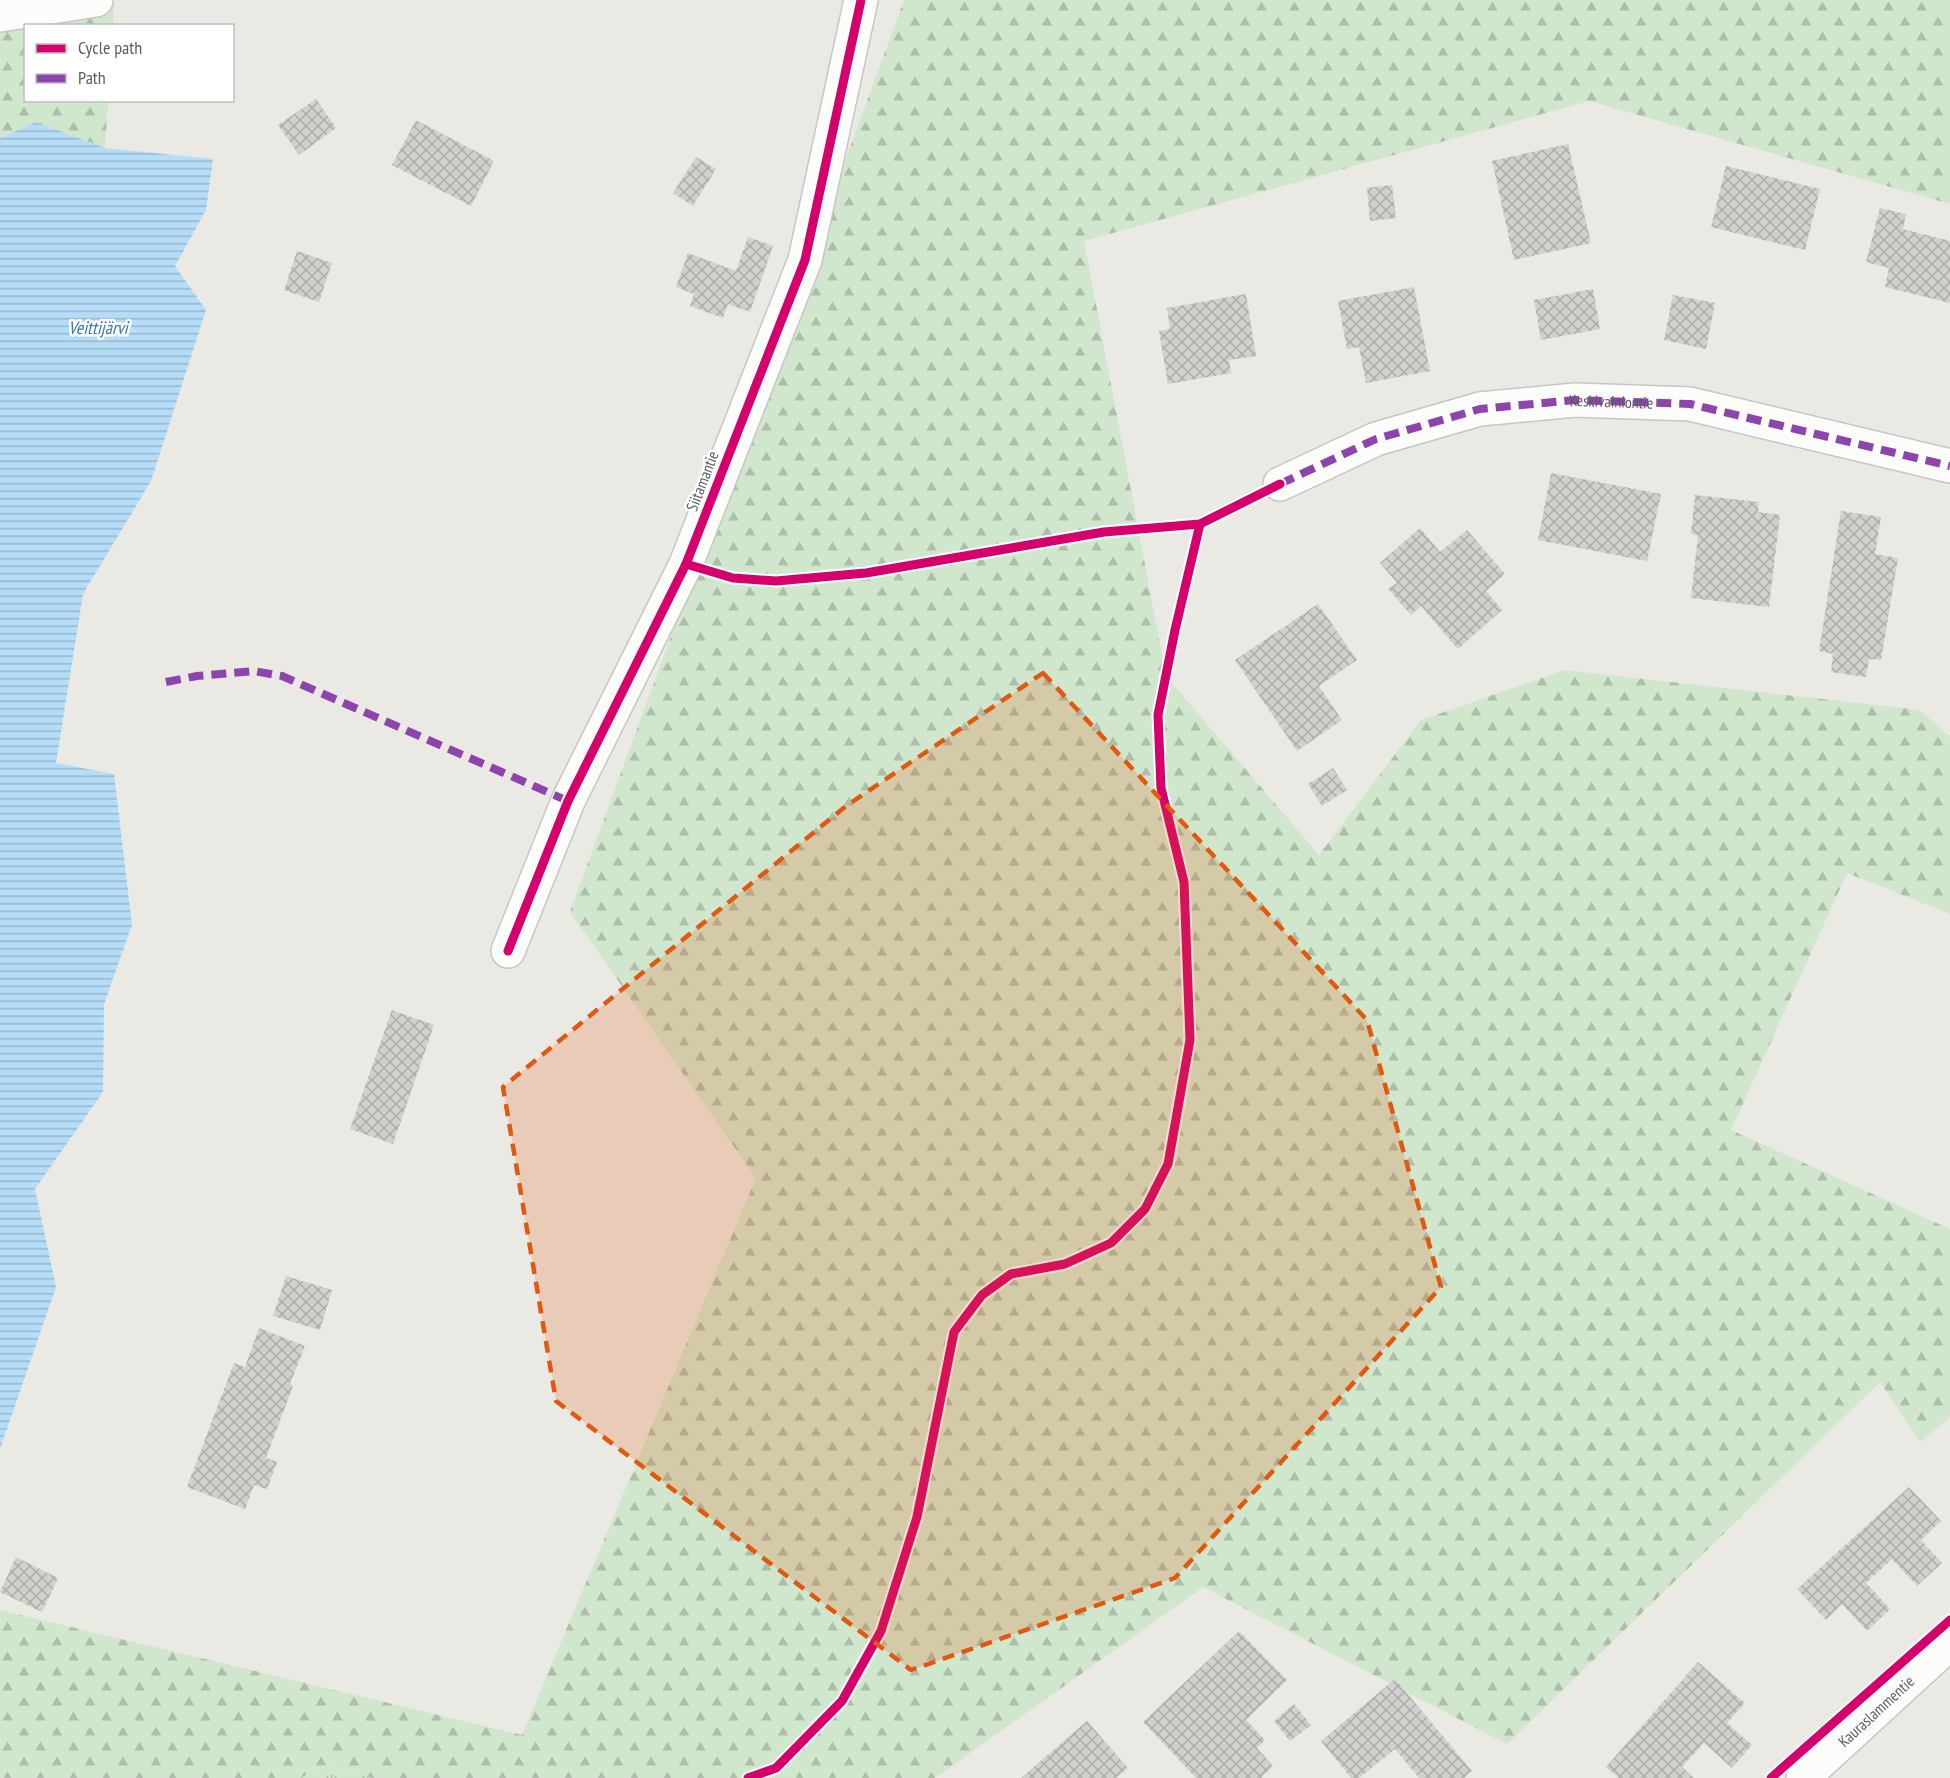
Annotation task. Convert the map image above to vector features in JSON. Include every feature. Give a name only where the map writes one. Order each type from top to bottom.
[{"type":"street","points":[[0,15],[96,0]]},
{"type":"street","name":"Siitamantie","points":[[508,951],[568,801],[686,564],[805,260],[861,0]]},
{"type":"street","name":"Keskivainiontie","points":[[1280,484],[1377,439],[1480,410],[1575,400],[1689,404],[1950,465]]},
{"type":"street","name":"Kauraslammentie","points":[[1803,1778],[1950,1643]]},
{"type":"highlighted area","points":[[1043,673],[1367,1020],[1441,1287],[1175,1578],[911,1670],[556,1401],[503,1087],[846,806]]},
{"type":"green space","points":[[0,0],[114,0],[113,24],[24,24],[24,102],[108,102],[105,148],[36,122],[0,138]]},
{"type":"green space","points":[[904,0],[1950,0],[1950,204],[1589,101],[1084,241],[1166,676],[1319,855],[1421,720],[1565,670],[1920,710],[1950,737],[1950,914],[1847,873],[1731,1130],[1950,1229],[1950,1417],[1920,1442],[1880,1382],[1507,1744],[1203,1587],[935,1778],[373,1778],[322,1765],[301,1778],[0,1778],[0,1610],[522,1735],[756,1178],[570,912]]},
{"type":"green space","points":[[322,1765],[373,1778],[301,1778]]},
{"type":"water","name":"Veittijärvi","points":[[36,122],[105,148],[213,159],[206,210],[175,266],[206,310],[151,481],[83,594],[56,763],[114,774],[132,925],[104,1004],[103,1092],[35,1189],[56,1287],[0,1449],[0,138]]},
{"type":"building","points":[[316,99],[336,128],[299,155],[278,125]]},
{"type":"building","points":[[416,120],[494,161],[471,206],[392,165]]},
{"type":"building","points":[[1568,144],[1591,243],[1514,260],[1492,161]]},
{"type":"building","points":[[696,157],[716,169],[693,206],[673,193]]},
{"type":"building","points":[[1726,166],[1820,189],[1805,250],[1711,227]]},
{"type":"building","points":[[1392,185],[1396,218],[1370,221],[1367,188]]},
{"type":"building","points":[[1880,208],[1906,214],[1903,229],[1950,241],[1950,303],[1885,287],[1889,268],[1866,262]]},
{"type":"building","points":[[748,237],[773,246],[750,312],[728,304],[723,318],[690,306],[694,294],[676,287],[688,253],[736,271]]},
{"type":"building","points":[[297,251],[332,263],[319,302],[284,290]]},
{"type":"building","points":[[1414,287],[1430,371],[1366,383],[1359,347],[1347,349],[1338,301]]},
{"type":"building","points":[[1593,289],[1600,329],[1541,340],[1534,300]]},
{"type":"building","points":[[1246,294],[1256,356],[1229,360],[1231,373],[1168,384],[1159,331],[1170,329],[1167,308]]},
{"type":"building","points":[[1673,295],[1715,303],[1706,349],[1664,340]]},
{"type":"building","points":[[1551,473],[1661,494],[1647,561],[1538,540]]},
{"type":"building","points":[[1695,495],[1759,502],[1758,512],[1780,515],[1769,607],[1691,598],[1698,535],[1691,534]]},
{"type":"building","points":[[1841,511],[1881,517],[1875,554],[1898,558],[1881,660],[1869,659],[1866,677],[1831,672],[1833,654],[1819,651]]},
{"type":"building","points":[[1420,528],[1440,552],[1467,530],[1505,574],[1486,591],[1502,610],[1458,649],[1421,606],[1411,615],[1388,589],[1397,583],[1380,563]]},
{"type":"building","points":[[1318,604],[1357,660],[1319,686],[1342,720],[1297,751],[1235,660]]},
{"type":"building","points":[[1333,768],[1347,790],[1322,806],[1308,784]]},
{"type":"building","points":[[392,1010],[434,1025],[393,1144],[350,1129]]},
{"type":"building","points":[[286,1276],[332,1290],[320,1330],[273,1316]]},
{"type":"building","points":[[259,1328],[305,1346],[290,1384],[293,1386],[266,1458],[277,1462],[267,1489],[254,1485],[245,1509],[187,1487],[234,1363],[245,1367]]},
{"type":"building","points":[[1909,1487],[1941,1521],[1921,1540],[1942,1563],[1917,1586],[1892,1559],[1866,1583],[1890,1609],[1867,1631],[1842,1604],[1826,1620],[1797,1589]]},
{"type":"building","points":[[16,1557],[58,1578],[42,1612],[0,1592]]},
{"type":"building","points":[[1239,1631],[1287,1680],[1246,1720],[1265,1740],[1257,1748],[1273,1766],[1261,1778],[1196,1778],[1143,1722]]},
{"type":"building","points":[[1698,1662],[1745,1703],[1727,1723],[1752,1745],[1732,1768],[1704,1743],[1682,1767],[1694,1778],[1619,1778],[1606,1767]]},
{"type":"building","points":[[1395,1679],[1472,1771],[1464,1778],[1419,1778],[1395,1749],[1359,1778],[1351,1778],[1321,1741]]},
{"type":"building","points":[[1294,1704],[1311,1725],[1290,1741],[1274,1721]]},
{"type":"building","points":[[1087,1721],[1128,1768],[1116,1778],[1021,1778]]},
{"type":"marked path","points":[[1280,484],[1376,439],[1480,409],[1575,400],[1690,404],[1950,466]]},
{"type":"marked path","points":[[166,682],[197,676],[254,671],[282,676],[568,801]]},
{"type":"cycle path","points":[[508,951],[568,801],[686,564],[805,260],[861,0]]},
{"type":"cycle path","points":[[686,564],[733,578],[776,581],[866,573],[1104,532],[1200,524],[1280,484]]},
{"type":"cycle path","points":[[748,1778],[776,1768],[842,1701],[881,1631],[917,1517],[954,1332],[982,1295],[1011,1274],[1065,1264],[1111,1243],[1145,1209],[1168,1164],[1190,1040],[1184,882],[1161,788],[1158,715],[1200,524]]},
{"type":"cycle path","points":[[1771,1778],[1950,1620]]}]
